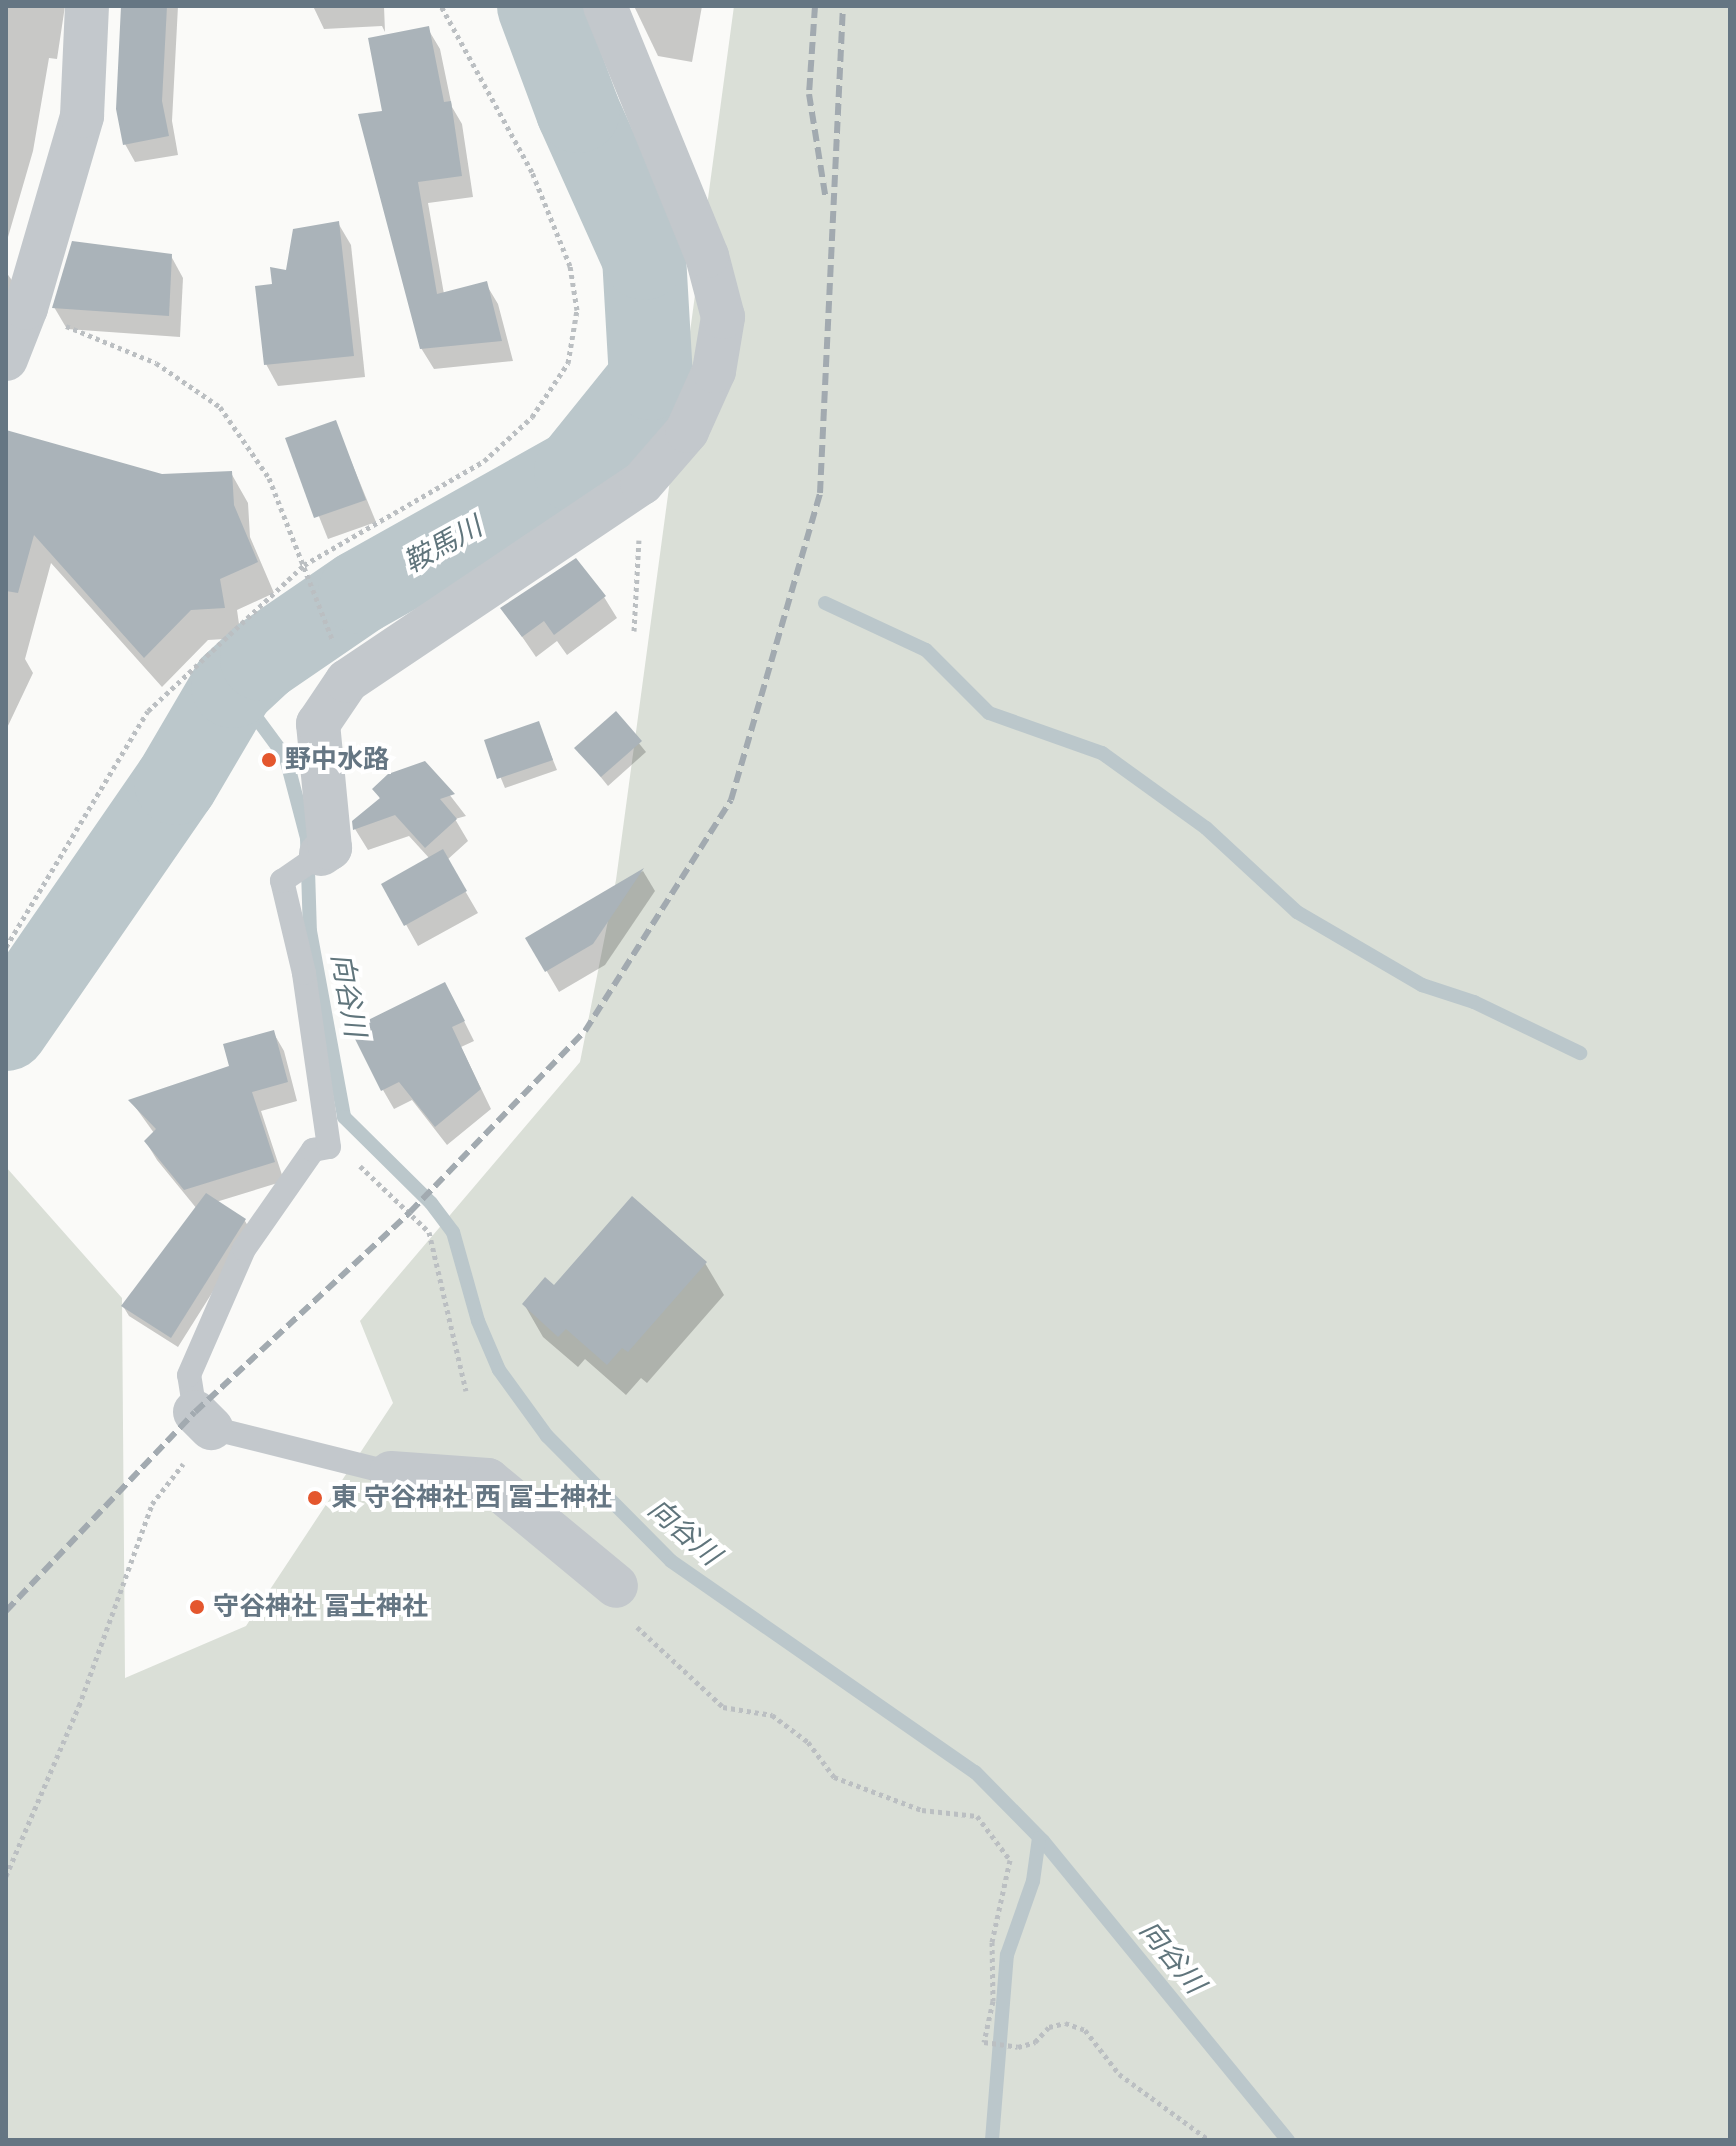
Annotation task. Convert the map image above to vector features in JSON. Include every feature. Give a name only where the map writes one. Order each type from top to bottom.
[{"type":"street","points":[[6,359],[26,308],[82,116],[87,6]]},
{"type":"street","points":[[306,864],[330,848],[318,724],[347,681],[642,483],[687,431],[714,371],[723,317],[707,256],[605,6]]},
{"type":"street","points":[[391,1473],[488,1480],[616,1586]]},
{"type":"lane","points":[[306,864],[282,881],[304,973],[329,1147],[313,1150],[244,1249],[189,1375],[203,1420],[391,1473]]},
{"type":"path","points":[[6,947],[148,711],[304,565],[442,488],[510,440],[560,379],[576,336],[570,266],[532,172],[441,6]]},
{"type":"path","points":[[26,308],[156,363],[211,399],[249,444],[269,478],[338,655]]},
{"type":"path","points":[[634,631],[642,483]]},
{"type":"path","points":[[353,1161],[429,1232],[466,1391]]},
{"type":"path","points":[[6,1876],[79,1706],[152,1504],[203,1420]]},
{"type":"path","points":[[639,1628],[723,1707],[772,1715],[808,1742],[834,1777],[922,1810],[977,1816],[1010,1860],[992,1942],[993,2001],[984,2042],[1018,2047],[1035,2042],[1057,2025],[1085,2030],[1119,2074],[1209,2140]]},
{"type":"shaded area","points":[[734,6],[1730,6],[1730,2140],[6,2140],[6,1167],[122,1298],[125,1678],[246,1626],[393,1403],[360,1321],[580,1062],[616,880]]},
{"type":"building","points":[[121,6],[167,6],[162,101],[169,136],[123,145],[116,109]]},
{"type":"building","points":[[429,26],[444,102],[451,101],[462,176],[418,182],[437,294],[487,281],[502,341],[420,349],[358,114],[382,111],[368,38]]},
{"type":"building","points":[[339,221],[354,356],[264,365],[255,286],[272,284],[270,267],[286,270],[293,229]]},
{"type":"building","points":[[72,241],[172,254],[169,316],[52,308]]},
{"type":"building","points":[[336,420],[366,500],[314,518],[285,438]]},
{"type":"building","points":[[6,430],[162,474],[232,471],[234,505],[258,562],[220,579],[225,608],[191,610],[144,658],[34,535],[18,593],[6,591]]},
{"type":"building","points":[[576,558],[606,596],[554,635],[544,621],[522,637],[500,608]]},
{"type":"building","points":[[616,711],[642,741],[601,777],[574,748]]},
{"type":"building","points":[[539,721],[553,760],[497,779],[484,740]]},
{"type":"building","points":[[425,761],[455,794],[440,799],[457,819],[425,848],[395,815],[353,830],[352,821],[380,798],[372,789],[388,774]]},
{"type":"building","points":[[443,849],[467,891],[404,926],[381,884]]},
{"type":"building","points":[[644,868],[593,944],[545,972],[525,938]]},
{"type":"building","points":[[445,982],[465,1021],[452,1027],[481,1089],[435,1127],[399,1082],[381,1091],[350,1029]]},
{"type":"building","points":[[274,1030],[288,1082],[252,1092],[275,1162],[184,1190],[144,1141],[156,1129],[128,1100],[229,1066],[223,1044]]},
{"type":"building","points":[[206,1193],[246,1219],[171,1338],[121,1306]]},
{"type":"building","points":[[632,1196],[707,1262],[628,1352],[622,1348],[607,1365],[566,1329],[558,1337],[522,1304],[545,1277],[554,1285]]},
{"type":"waterway","name":"鞍馬川","points":[[6,1029],[176,783],[233,686],[262,659],[360,592],[576,471],[651,378],[644,258],[578,111],[539,6]]},
{"type":"waterway","points":[[825,603],[926,650],[989,713],[1102,753],[1206,828],[1297,912],[1422,985],[1474,1002],[1580,1053]]},
{"type":"waterway","name":"向谷川","points":[[233,686],[286,758],[307,838],[310,931],[344,1117],[431,1203],[453,1232],[478,1321],[499,1370],[547,1436],[671,1561],[975,1772],[1043,1841],[1288,2140]]},
{"type":"waterway","points":[[992,2140],[1007,1955],[1033,1881],[1039,1838]]},
{"type":"railway","points":[[815,6],[809,94],[826,200]]},
{"type":"railway","points":[[6,1611],[195,1412],[410,1212],[585,1031],[731,800],[820,493],[843,6]]},
{"type":"place","name":"野中水路","points":[[269,760]]},
{"type":"place","name":"東 守谷神社 西 冨士神社","points":[[315,1498]]},
{"type":"place","name":"守谷神社 冨士神社","points":[[197,1607]]}]
